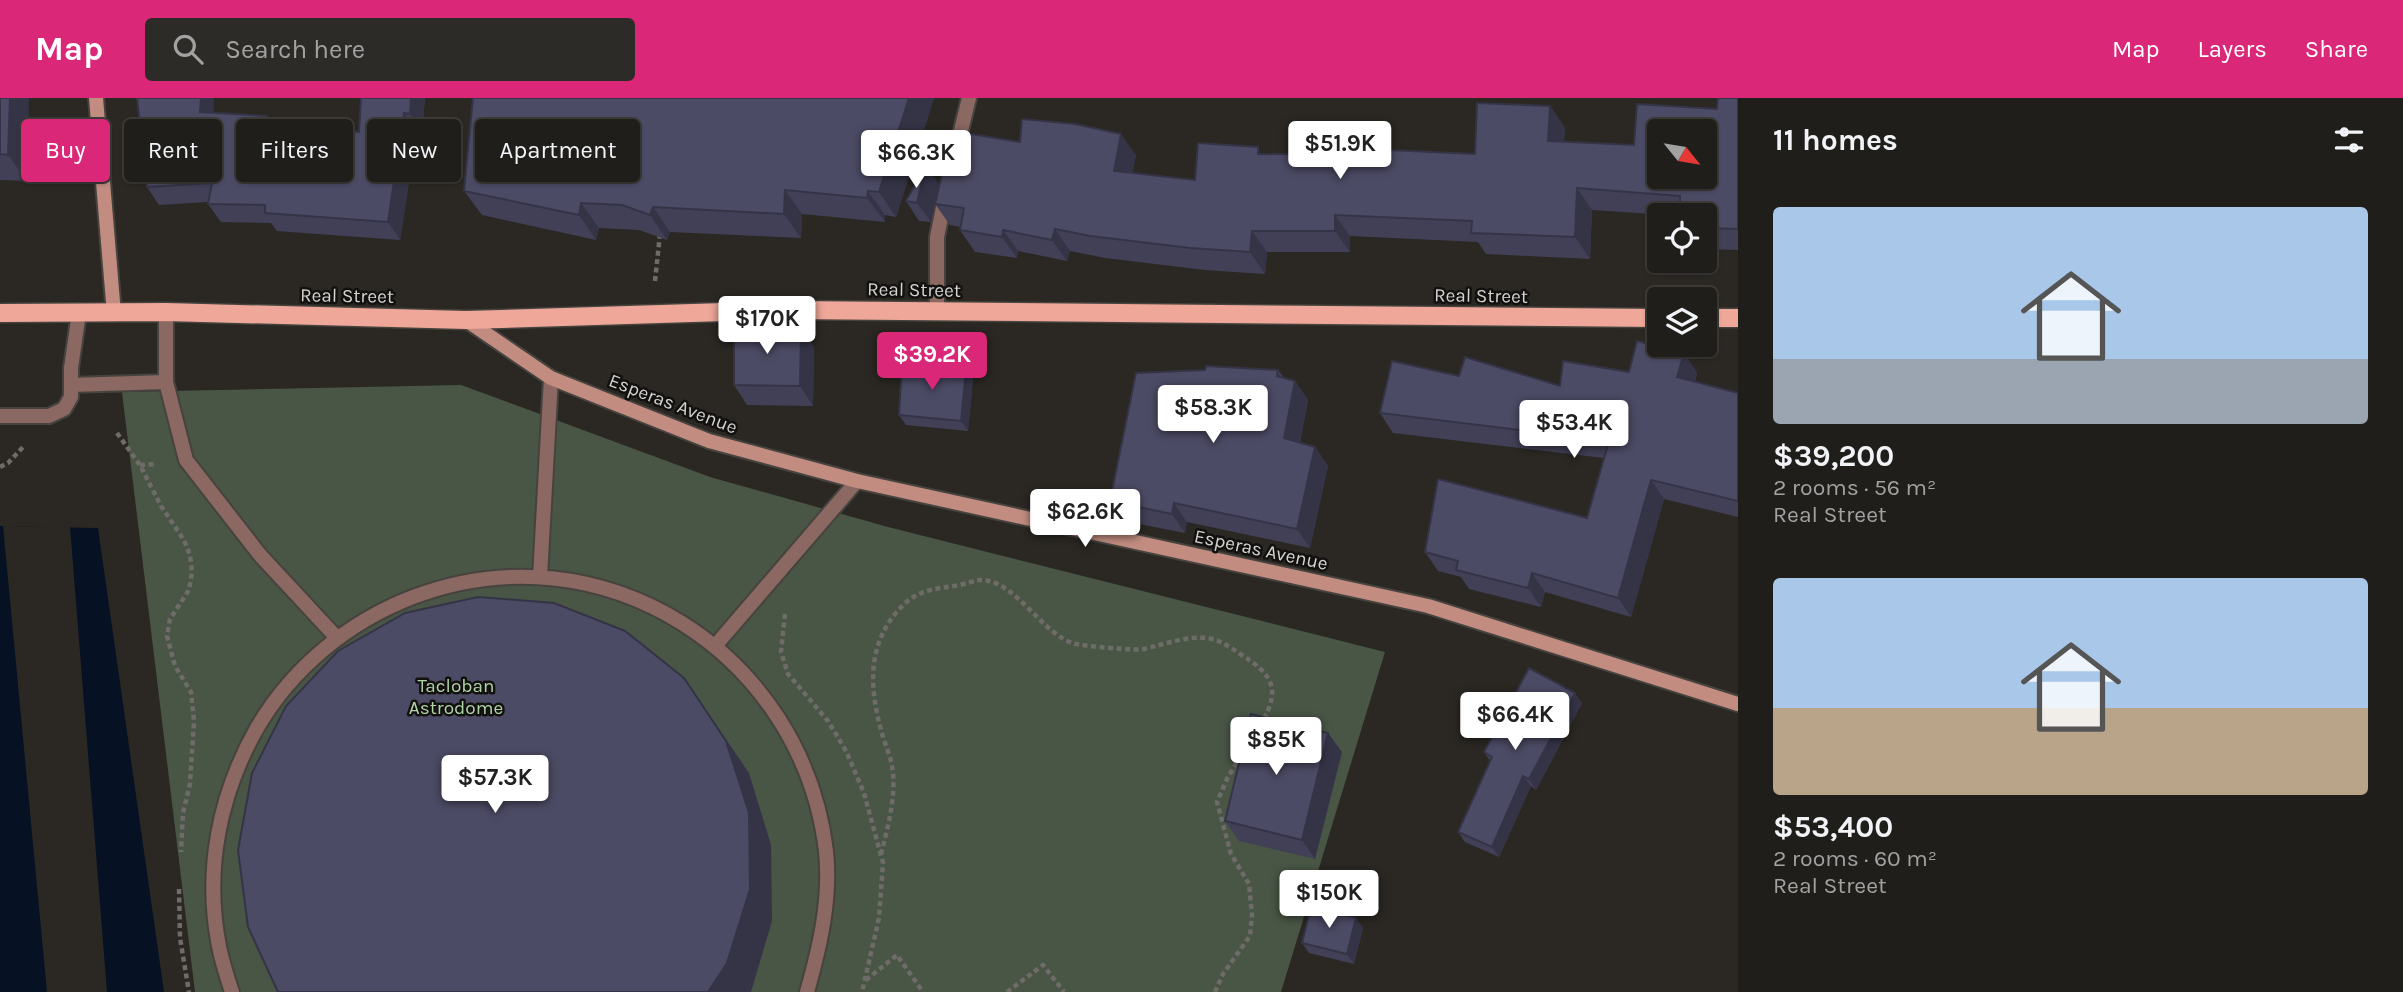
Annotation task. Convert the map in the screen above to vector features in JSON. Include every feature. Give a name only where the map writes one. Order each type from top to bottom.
[{"type":"main road","name":"Real Street","points":[[0,313],[166,312],[466,320],[788,310],[1647,318]]},
{"type":"main road","points":[[1717,318],[1738,318]]},
{"type":"street","points":[[96,98],[114,314]]},
{"type":"street","name":"Esperas Avenue","points":[[466,320],[551,378],[709,442],[857,481],[1428,606],[1738,704]]},
{"type":"lane","points":[[954,159],[970,98]]},
{"type":"lane","points":[[937,311],[937,237],[948,185]]},
{"type":"lane","points":[[166,312],[166,382],[186,460],[260,555],[337,638]]},
{"type":"lane","points":[[0,416],[49,416],[64,409],[71,397],[79,313]]},
{"type":"lane","points":[[540,577],[551,378]]},
{"type":"lane","points":[[71,385],[166,382]]},
{"type":"lane","points":[[715,646],[857,481]]},
{"type":"lane","points":[[232,992],[219,947],[213,898],[215,848],[225,799],[243,752],[268,709],[300,671],[337,638],[383,609],[433,590],[486,578],[540,577],[587,583],[633,598],[676,618],[715,646],[749,679],[778,717],[801,759],[817,805],[826,853],[827,901],[820,948],[807,992]]},
{"type":"path","points":[[652,314],[660,234]]},
{"type":"path","points":[[117,433],[184,540],[191,564],[189,590],[170,619],[167,636],[175,666],[191,692],[194,721],[191,785],[183,813],[180,862]]},
{"type":"path","points":[[881,855],[894,788],[892,765],[874,697],[872,670],[875,648],[895,614],[919,593],[935,587],[982,580],[1002,587],[1057,634],[1075,644],[1142,650],[1165,642],[1191,638],[1210,638],[1225,644],[1260,667],[1272,685],[1272,704],[1256,730]]},
{"type":"path","points":[[1215,992],[1223,974],[1250,936],[1252,915],[1249,884],[1231,854],[1217,802],[1250,740]]},
{"type":"path","points":[[179,887],[180,938],[189,992]]},
{"type":"path","points":[[865,980],[897,955],[923,992]]},
{"type":"path","points":[[1007,992],[1043,965],[1064,992]]},
{"type":"green space","name":"Tacloban Astrodome","points":[[461,385],[710,477],[888,527],[1385,652],[1281,992],[195,992],[122,392]]},
{"type":"water","points":[[0,526],[98,528],[164,992],[0,992]]},
{"type":"pier","points":[[3,526],[70,527],[107,992],[47,992]]},
{"type":"building","points":[[0,98],[10,98],[8,155],[0,154]]},
{"type":"building","points":[[137,98],[201,98],[200,112],[267,116],[267,119],[236,119],[236,182],[353,182],[353,132],[359,132],[361,98],[411,98],[410,114],[404,113],[403,119],[367,119],[367,182],[394,182],[388,222],[265,213],[265,205],[208,204],[212,183],[147,187],[146,182],[222,182],[222,119],[139,119]]},
{"type":"building","points":[[473,98],[909,98],[879,192],[868,191],[867,198],[785,190],[784,214],[653,207],[650,215],[622,205],[581,203],[579,215],[464,191]]},
{"type":"building","points":[[1718,98],[1738,98],[1738,229],[1717,228],[1717,203],[1680,203],[1680,196],[1577,188],[1575,237],[1471,233],[1472,221],[1335,215],[1335,231],[1252,231],[1250,252],[1190,248],[1055,229],[1052,240],[1003,230],[1002,237],[960,230],[964,208],[935,204],[952,131],[1020,142],[1022,119],[1075,124],[1121,134],[1114,171],[1195,180],[1198,143],[1258,147],[1258,154],[1366,155],[1366,149],[1475,154],[1477,103],[1550,106],[1548,141],[1634,145],[1637,104],[1717,109]]},
{"type":"building","points":[[926,165],[917,203],[906,201]]},
{"type":"building","points":[[734,327],[801,328],[800,386],[734,385]]},
{"type":"building","points":[[1637,341],[1647,344],[1647,357],[1683,357],[1677,377],[1738,393],[1738,501],[1651,480],[1618,598],[1532,573],[1528,588],[1456,570],[1458,561],[1425,552],[1438,479],[1587,518],[1609,441],[1380,413],[1392,361],[1459,376],[1465,357],[1560,386],[1563,361],[1629,372]]},
{"type":"building","points":[[902,365],[966,369],[961,421],[899,415]]},
{"type":"building","points":[[1206,366],[1278,370],[1277,376],[1295,381],[1284,438],[1315,447],[1297,529],[1174,503],[1172,514],[1110,501],[1136,373],[1205,370]]},
{"type":"building","points":[[478,597],[554,603],[625,631],[684,678],[726,741],[749,813],[750,889],[727,963],[708,992],[278,992],[248,927],[238,850],[252,773],[286,706],[338,651],[405,613]]},
{"type":"building","points":[[1529,668],[1575,693],[1529,779],[1523,776],[1492,847],[1458,832],[1492,757],[1484,752]]},
{"type":"building","points":[[1251,714],[1328,733],[1302,840],[1225,821]]},
{"type":"building","points":[[1311,907],[1356,918],[1347,954],[1302,943]]}]
